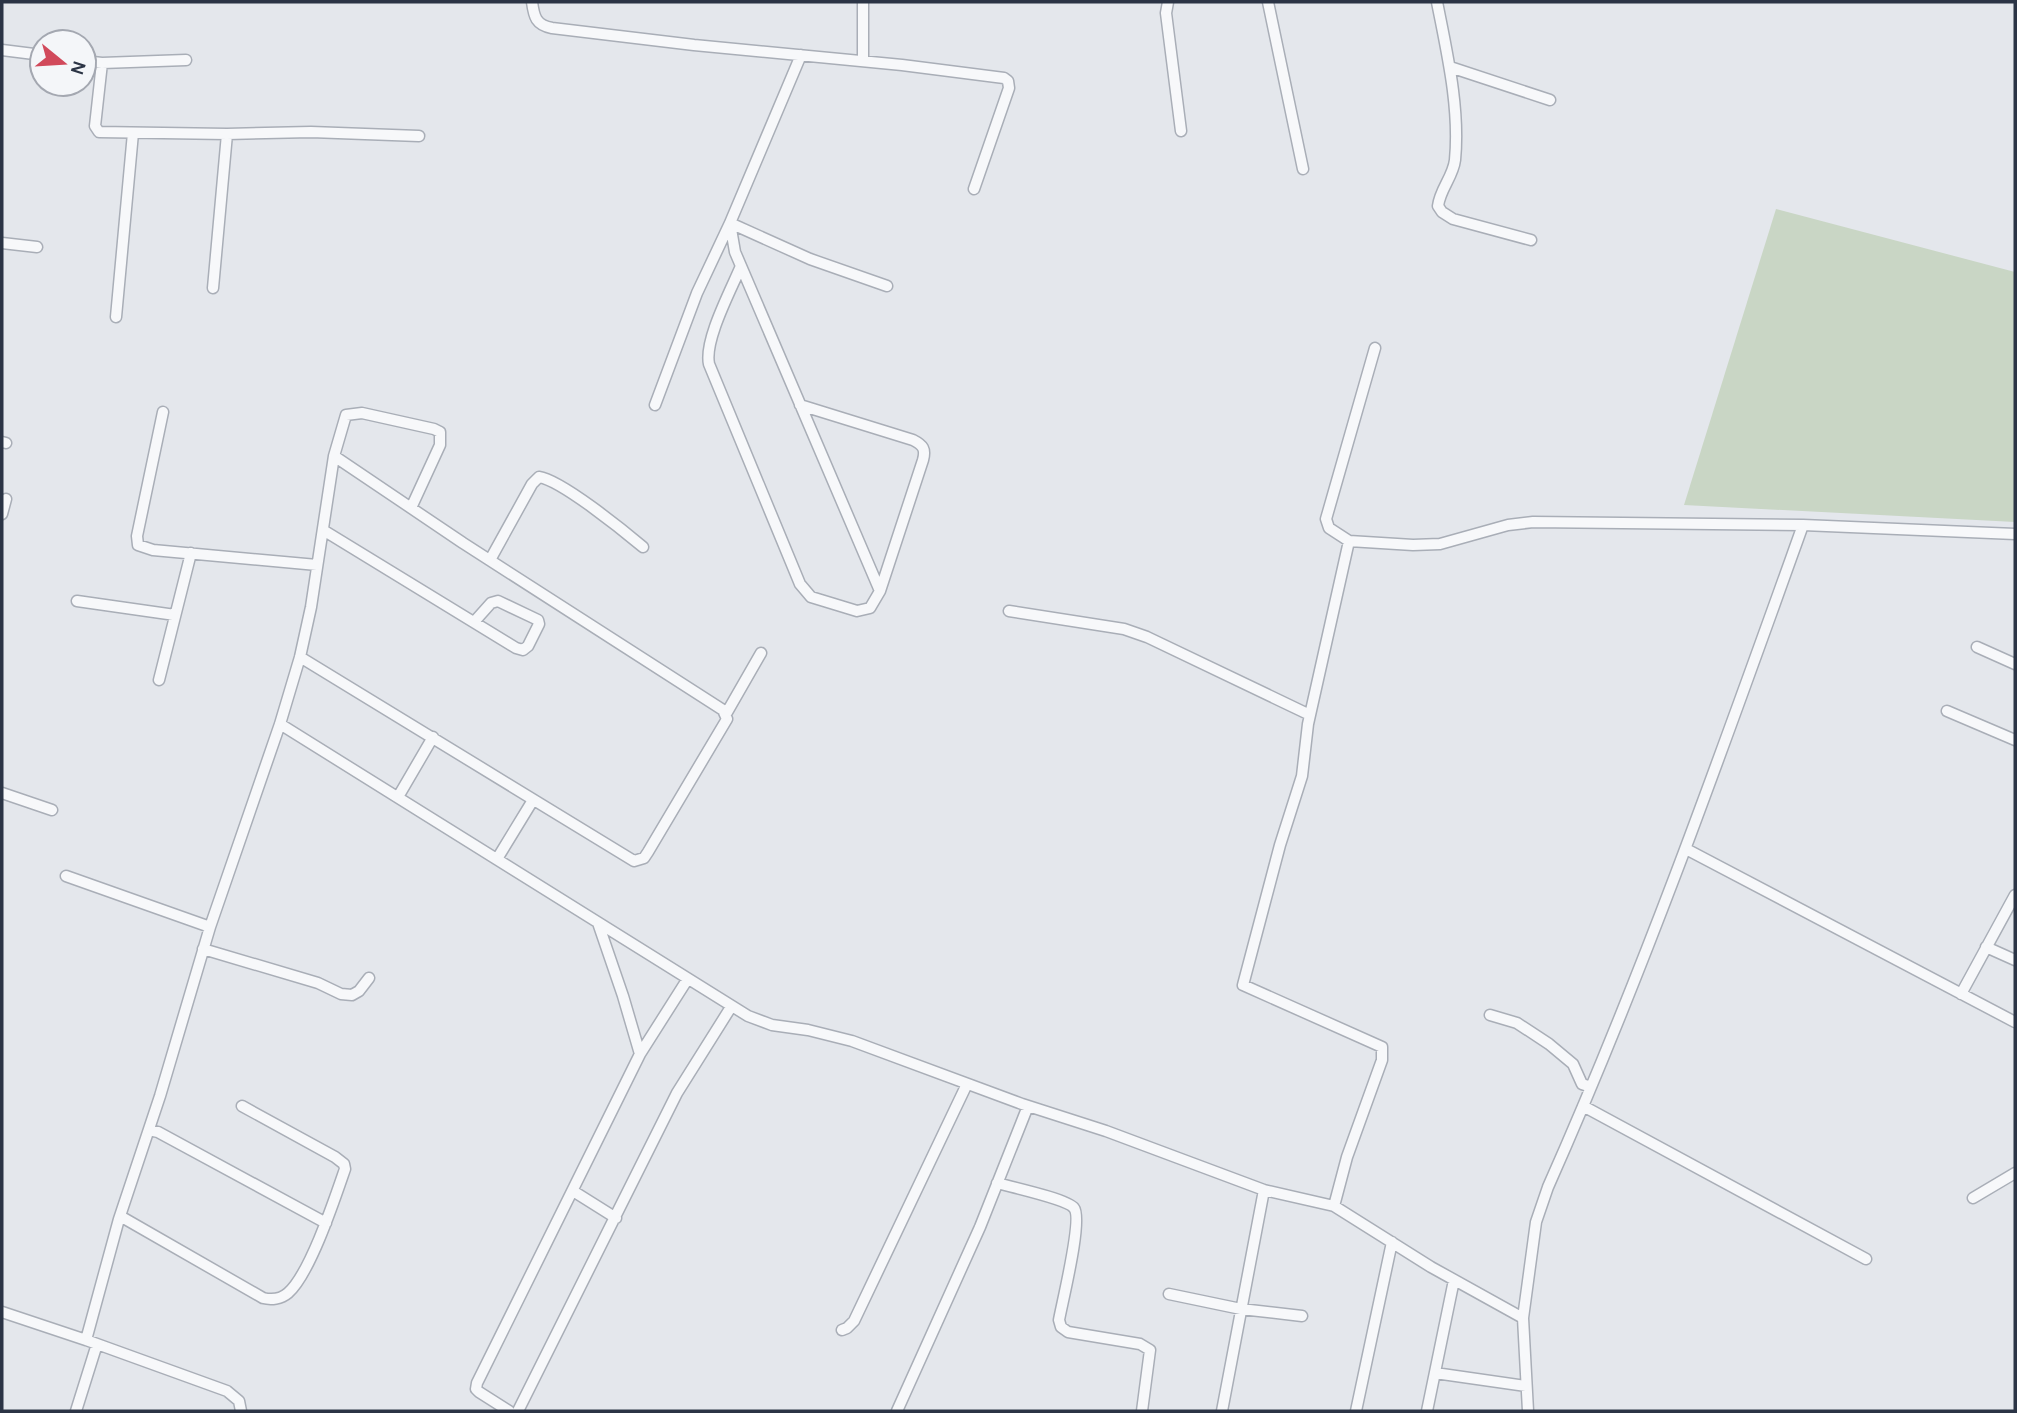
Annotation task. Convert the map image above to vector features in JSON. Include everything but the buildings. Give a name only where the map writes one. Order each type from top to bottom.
[{"type":"street","points":[[531,2],[540,24],[552,28],[1001,77],[1008,81],[1009,88],[974,189]]},
{"type":"street","points":[[863,2],[863,61]]},
{"type":"street","points":[[1168,2],[1166,13],[1181,131]]},
{"type":"street","points":[[1268,2],[1303,169]]},
{"type":"street","points":[[1437,2],[1450,67],[1455,160],[1438,206],[1453,219],[1531,240]]},
{"type":"street","points":[[2,50],[28,53]]},
{"type":"street","points":[[655,405],[696,293],[730,223],[801,55]]},
{"type":"street","points":[[98,63],[186,60]]},
{"type":"street","points":[[102,63],[95,130],[99,132],[312,132],[419,136]]},
{"type":"street","points":[[1450,67],[1550,100]]},
{"type":"street","points":[[116,317],[133,133]]},
{"type":"street","points":[[213,288],[227,134]]},
{"type":"street","points":[[730,223],[732,244],[880,591]]},
{"type":"street","points":[[730,223],[810,259],[887,286]]},
{"type":"street","points":[[2,243],[37,247]]},
{"type":"street","points":[[741,266],[711,339],[707,357],[709,364],[800,584],[811,597],[857,611],[870,608],[880,591],[923,460],[924,449],[913,440],[800,405]]},
{"type":"street","points":[[1375,348],[1326,519],[1329,528],[1349,541],[1440,544],[1521,522],[1804,525],[2015,534]]},
{"type":"street","points":[[163,412],[137,543],[149,549],[317,565]]},
{"type":"street","points":[[86,1340],[120,1216],[149,1130],[203,948],[280,724],[300,657],[311,607],[334,456],[344,417],[349,413],[362,413],[438,430],[441,436],[440,445],[411,508]]},
{"type":"street","points":[[334,456],[726,714]]},
{"type":"street","points":[[490,560],[532,484],[539,477],[547,478],[563,488],[643,547]]},
{"type":"street","points":[[2,513],[6,499]]},
{"type":"street","points":[[1528,1411],[1523,1318],[1536,1222],[1686,849],[1804,525]]},
{"type":"street","points":[[323,530],[510,646],[523,650],[528,646],[539,624],[538,620],[498,601],[491,603],[474,622]]},
{"type":"street","points":[[1334,1206],[1347,1157],[1382,1060],[1381,1047],[1245,987],[1242,982],[1301,776],[1310,715],[1349,541]]},
{"type":"street","points":[[159,680],[191,553]]},
{"type":"street","points":[[77,601],[175,615]]},
{"type":"street","points":[[1010,611],[1124,629],[1147,637],[1310,715]]},
{"type":"street","points":[[1977,647],[2015,664]]},
{"type":"street","points":[[300,657],[630,859],[639,861],[648,852],[724,727],[726,714],[761,653]]},
{"type":"street","points":[[1947,711],[2015,740]]},
{"type":"street","points":[[280,724],[731,1007],[772,1025],[808,1030],[852,1041],[1264,1190],[1334,1206],[1454,1280],[1523,1318]]},
{"type":"street","points":[[398,797],[433,737]]},
{"type":"street","points":[[2,793],[52,810]]},
{"type":"street","points":[[497,859],[533,800]]},
{"type":"street","points":[[1686,849],[2015,1022]]},
{"type":"street","points":[[66,876],[210,927]]},
{"type":"street","points":[[1961,993],[2015,895]]},
{"type":"street","points":[[598,923],[640,1054]]},
{"type":"street","points":[[1986,947],[2015,960]]},
{"type":"street","points":[[203,948],[318,983],[341,994],[352,995],[359,991],[369,978]]},
{"type":"street","points":[[509,1411],[479,1392],[476,1389],[477,1383],[640,1054],[687,980]]},
{"type":"street","points":[[518,1411],[677,1093],[731,1007]]},
{"type":"street","points":[[1490,1015],[1517,1023],[1549,1044],[1573,1064],[1582,1084],[1591,1087]]},
{"type":"street","points":[[842,1330],[854,1321],[967,1084]]},
{"type":"street","points":[[897,1411],[980,1227],[1028,1105]]},
{"type":"street","points":[[120,1216],[255,1294],[268,1299],[283,1296],[295,1285],[326,1223],[345,1169],[344,1164],[242,1106]]},
{"type":"street","points":[[1583,1106],[1866,1259]]},
{"type":"street","points":[[149,1130],[158,1132],[326,1223]]},
{"type":"street","points":[[1973,1198],[2015,1173]]},
{"type":"street","points":[[997,1183],[1064,1202],[1077,1213],[1059,1320],[1061,1327],[1068,1332],[1140,1344],[1150,1350],[1142,1411]]},
{"type":"street","points":[[1223,1411],[1264,1190]]},
{"type":"street","points":[[573,1191],[616,1218]]},
{"type":"street","points":[[1356,1411],[1392,1242]]},
{"type":"street","points":[[1427,1411],[1454,1280]]},
{"type":"street","points":[[1169,1294],[1241,1309],[1302,1316]]},
{"type":"street","points":[[2,1312],[228,1391],[239,1401],[241,1411]]},
{"type":"street","points":[[76,1411],[97,1344]]},
{"type":"street","points":[[1435,1373],[1526,1386]]},
{"type":"green space","points":[[1776,209],[2015,272],[2015,522],[1684,505]]}]
